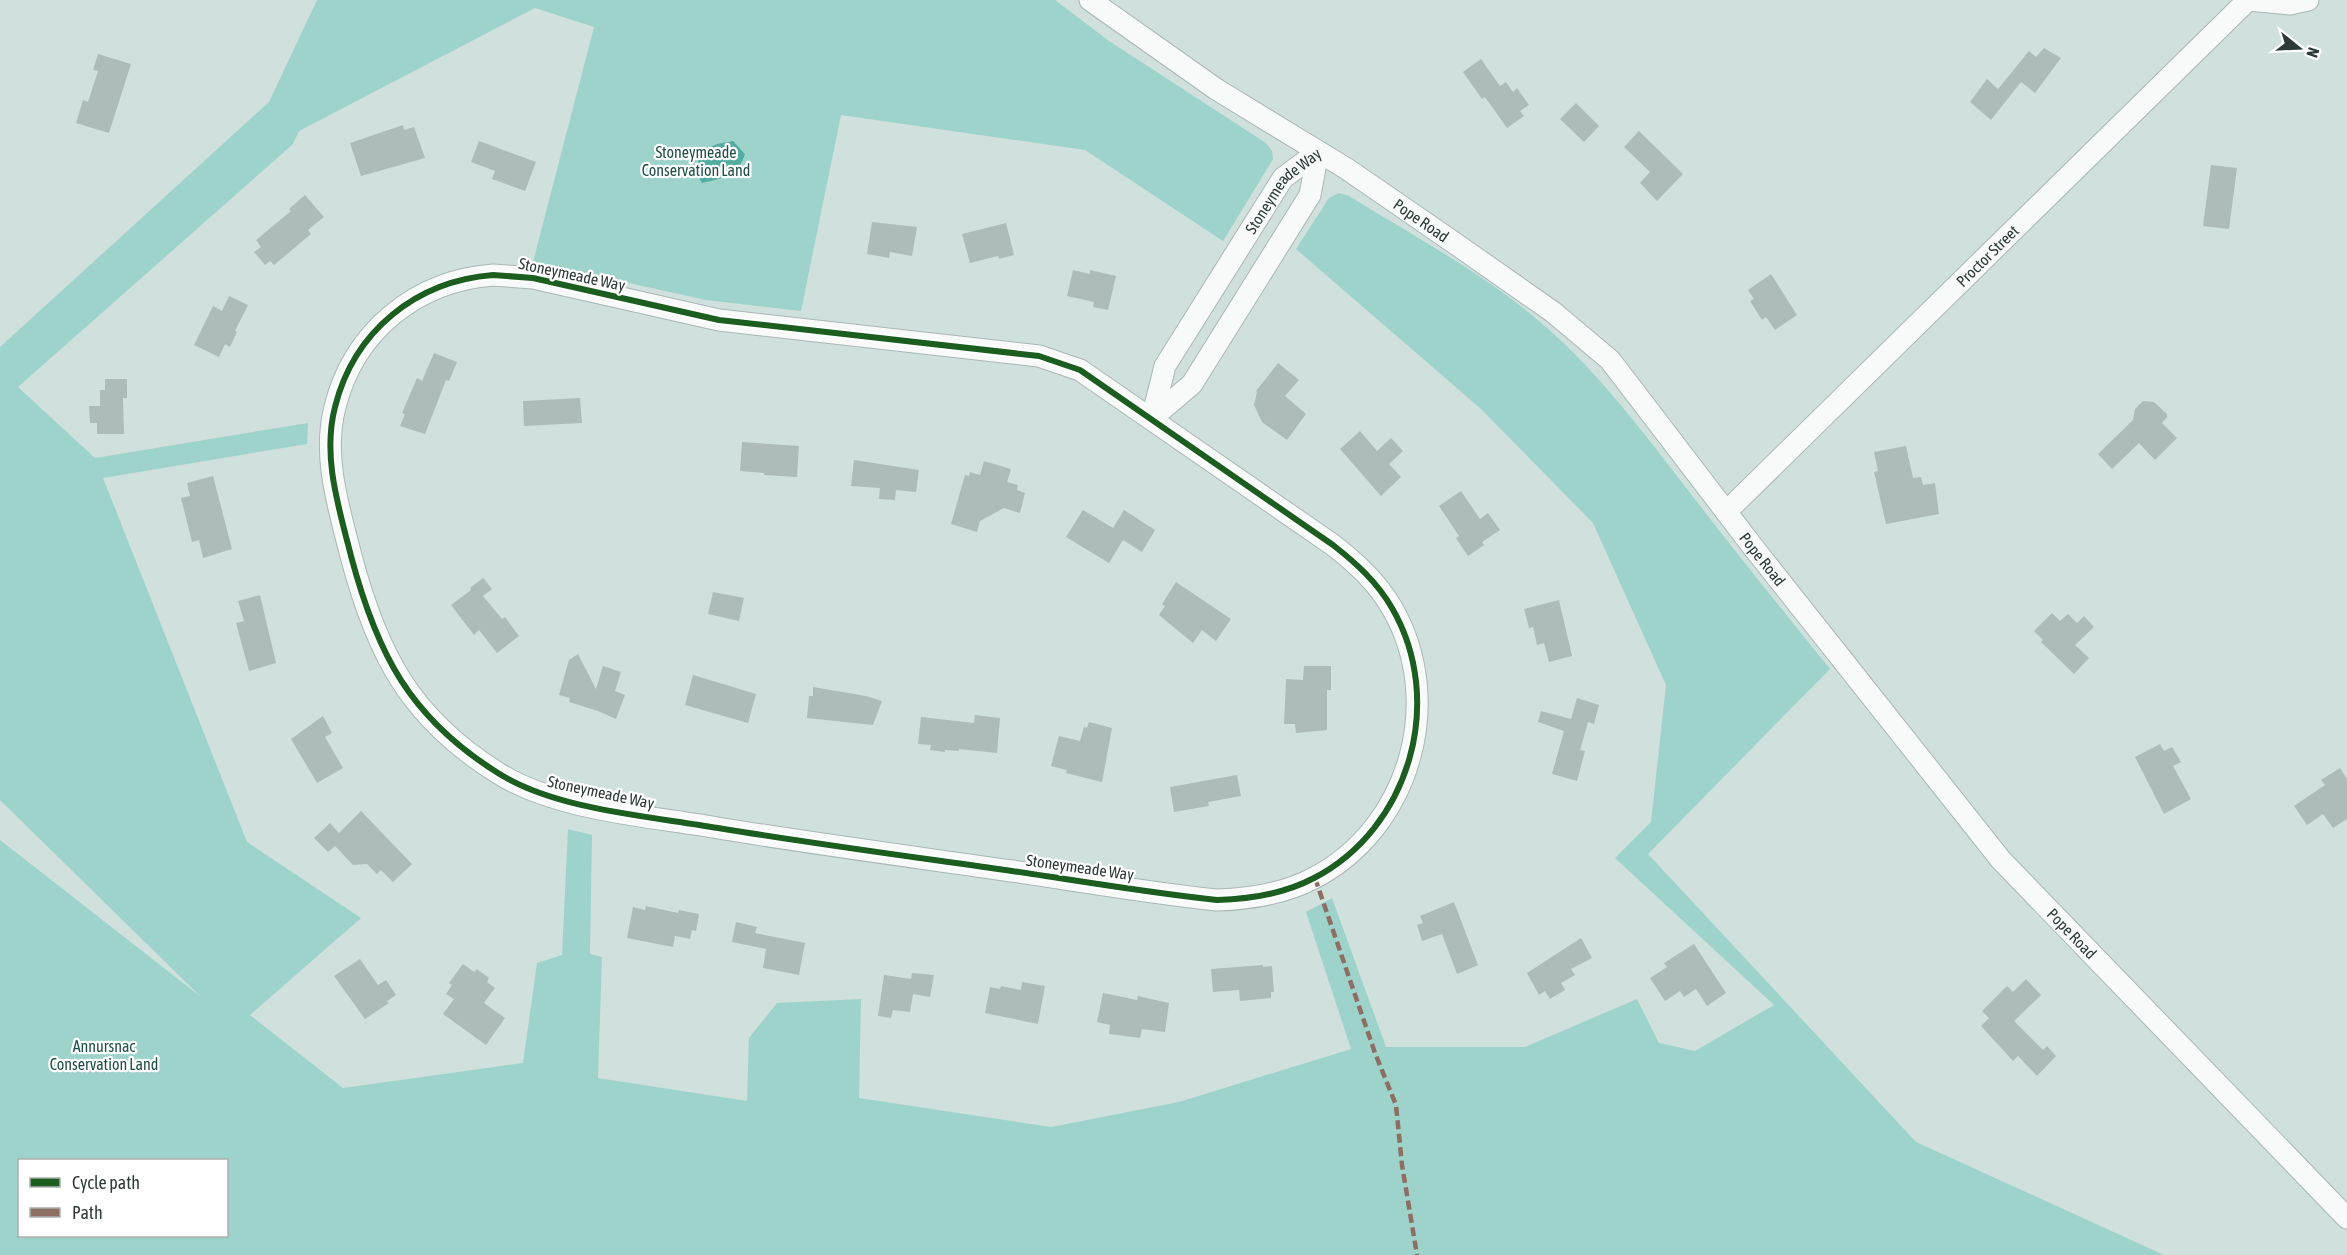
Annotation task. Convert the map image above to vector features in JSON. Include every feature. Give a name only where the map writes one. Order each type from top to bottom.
[{"type":"street","name":"Pope Road","points":[[1090,0],[1216,89],[1395,201],[1530,296],[1610,360],[1726,512],[2001,860],[2347,1218]]},
{"type":"street","name":"Proctor Street","points":[[1726,512],[2248,0],[2290,4],[2308,0]]},
{"type":"street","name":"Stoneymeade Way","points":[[1152,418],[1165,366],[1283,178],[1318,152]]},
{"type":"street","name":"Stoneymeade Way","points":[[1152,418],[1192,384],[1199,374],[1310,195],[1318,152]]},
{"type":"street","name":"Stoneymeade Way","points":[[493,274],[533,278],[719,320],[1039,356],[1080,370],[1152,418],[1350,558],[1366,573],[1386,599],[1402,627],[1409,648],[1417,690],[1416,734],[1412,755],[1395,796],[1371,832],[1340,861],[1315,878],[1282,891],[1239,899],[1217,900],[1178,895],[774,837],[577,804],[523,787],[478,760],[445,733],[417,704],[387,659],[361,592],[335,488],[330,453],[332,420],[340,388],[357,352],[374,331],[394,312],[428,291],[453,281],[493,274]]},
{"type":"green space","name":"Stoneymeade Conservation Land","points":[[317,0],[1055,0],[1109,41],[1266,143],[1272,151],[1273,159],[1223,241],[1085,150],[841,115],[801,311],[706,300],[533,262],[594,27],[535,8],[299,131],[293,144],[18,387],[95,458],[308,423],[307,444],[103,478],[247,842],[361,918],[250,1015],[343,1088],[523,1063],[537,963],[562,955],[568,829],[592,835],[590,954],[602,957],[598,1078],[747,1101],[749,1038],[777,1003],[861,999],[859,1098],[1051,1127],[1179,1102],[1351,1049],[1306,912],[1332,898],[1386,1047],[1525,1047],[1637,999],[1659,1043],[1695,1051],[1774,1005],[1615,858],[1651,822],[1666,685],[1593,523],[1481,409],[1296,249],[1329,198],[1339,193],[1349,196],[1500,290],[1567,346],[1625,410],[1830,669],[1648,854],[1916,1142],[2164,1255],[0,1255],[0,840],[201,997],[0,800],[0,347],[269,102]]},
{"type":"shaded area","points":[[733,141],[745,154],[738,167],[729,175],[702,183],[695,171],[702,151],[717,144]]},
{"type":"building","points":[[2044,48],[2061,58],[2035,93],[2021,82],[1991,120],[1970,102],[1987,79],[1998,89],[2029,51],[2036,57]]},
{"type":"building","points":[[98,54],[131,64],[109,133],[76,123],[83,100],[88,102],[98,71],[93,70]]},
{"type":"building","points":[[1481,59],[1500,86],[1506,82],[1513,92],[1517,88],[1529,105],[1520,111],[1524,116],[1507,128],[1485,97],[1482,99],[1463,72]]},
{"type":"building","points":[[1576,103],[1599,126],[1584,142],[1560,119]]},
{"type":"building","points":[[403,125],[404,130],[414,127],[425,158],[361,176],[350,143]]},
{"type":"building","points":[[1639,131],[1683,174],[1657,201],[1640,183],[1650,172],[1624,147]]},
{"type":"building","points":[[479,141],[536,162],[525,191],[492,179],[495,171],[471,162]]},
{"type":"building","points":[[2211,165],[2237,168],[2229,229],[2203,226]]},
{"type":"building","points":[[305,195],[324,217],[308,230],[311,234],[274,265],[270,261],[265,265],[254,252],[261,247],[256,240],[291,211],[289,209]]},
{"type":"building","points":[[872,222],[917,227],[912,256],[890,252],[889,258],[867,254]]},
{"type":"building","points":[[1006,223],[1014,255],[999,259],[998,256],[970,263],[962,234]]},
{"type":"building","points":[[1073,270],[1090,274],[1090,270],[1116,276],[1108,310],[1093,307],[1094,302],[1067,296]]},
{"type":"building","points":[[1771,274],[1797,315],[1775,330],[1766,317],[1762,320],[1750,301],[1754,299],[1748,290]]},
{"type":"building","points":[[229,296],[248,305],[230,347],[225,344],[219,357],[194,345],[213,306],[222,311]]},
{"type":"building","points":[[434,353],[457,362],[449,381],[446,380],[425,434],[400,426],[405,414],[402,413],[417,378],[422,381]]},
{"type":"building","points":[[1278,363],[1299,380],[1285,396],[1306,414],[1287,440],[1262,422],[1254,405],[1256,391]]},
{"type":"building","points":[[105,379],[127,379],[127,398],[123,398],[124,434],[97,434],[97,423],[90,423],[89,406],[100,406],[100,390],[105,390]]},
{"type":"building","points":[[580,398],[582,423],[524,426],[523,401]]},
{"type":"building","points":[[2143,401],[2154,402],[2167,414],[2162,423],[2177,438],[2155,460],[2139,443],[2112,469],[2098,454],[2133,420],[2135,409]]},
{"type":"building","points":[[1360,431],[1377,451],[1391,438],[1403,451],[1389,464],[1401,477],[1381,496],[1340,449]]},
{"type":"building","points":[[742,442],[799,446],[797,477],[740,471]]},
{"type":"building","points":[[1906,446],[1913,478],[1921,477],[1923,485],[1935,483],[1939,514],[1886,524],[1874,472],[1878,471],[1874,452]]},
{"type":"building","points":[[854,460],[919,470],[916,492],[896,490],[895,500],[879,499],[880,488],[851,486]]},
{"type":"building","points":[[984,461],[1011,469],[1007,482],[1018,485],[1017,490],[1025,493],[1020,513],[1004,508],[980,521],[977,532],[951,524],[965,475],[969,476],[970,472],[980,475]]},
{"type":"building","points":[[213,476],[232,549],[203,558],[199,540],[192,542],[181,498],[190,496],[187,483]]},
{"type":"building","points":[[1461,491],[1480,519],[1488,513],[1500,530],[1482,542],[1484,545],[1468,556],[1456,538],[1459,536],[1439,506]]},
{"type":"building","points":[[1083,510],[1113,528],[1124,510],[1155,530],[1142,552],[1123,540],[1109,563],[1066,537]]},
{"type":"building","points":[[483,578],[492,589],[483,596],[502,619],[505,617],[519,636],[497,653],[479,630],[474,635],[451,605]]},
{"type":"building","points":[[1176,582],[1231,619],[1216,641],[1202,630],[1193,643],[1159,615],[1165,606],[1162,604]]},
{"type":"building","points":[[713,592],[744,598],[739,621],[708,614]]},
{"type":"building","points":[[260,595],[276,663],[249,671],[236,623],[244,621],[238,601]]},
{"type":"building","points":[[1559,600],[1572,656],[1549,662],[1544,643],[1537,645],[1533,627],[1529,628],[1524,609]]},
{"type":"building","points":[[2052,613],[2060,621],[2068,614],[2077,623],[2084,616],[2094,627],[2075,645],[2089,658],[2074,674],[2041,642],[2043,640],[2034,631]]},
{"type":"building","points":[[578,654],[596,689],[603,666],[621,672],[615,691],[625,695],[616,719],[569,702],[570,698],[559,695],[569,660]]},
{"type":"building","points":[[1304,666],[1331,666],[1331,690],[1327,690],[1327,730],[1296,733],[1295,724],[1284,724],[1286,679],[1303,680]]},
{"type":"building","points":[[693,675],[756,694],[748,723],[685,705]]},
{"type":"building","points":[[813,687],[882,701],[873,725],[807,718],[809,696],[813,696]]},
{"type":"building","points":[[1577,698],[1599,705],[1594,724],[1588,722],[1580,750],[1585,751],[1577,781],[1552,774],[1564,731],[1538,722],[1541,711],[1571,719]]},
{"type":"building","points":[[975,715],[1000,718],[997,753],[959,749],[959,751],[945,750],[945,752],[930,750],[931,745],[918,744],[921,717],[974,723]]},
{"type":"building","points":[[323,716],[332,733],[325,737],[343,768],[317,783],[291,739]]},
{"type":"building","points":[[1089,722],[1112,728],[1102,782],[1066,773],[1067,770],[1051,766],[1059,736],[1080,741],[1084,727],[1087,728]]},
{"type":"building","points":[[2160,744],[2164,751],[2172,747],[2181,762],[2173,766],[2191,799],[2164,814],[2135,757]]},
{"type":"building","points":[[2340,768],[2347,779],[2347,819],[2333,828],[2323,814],[2307,825],[2294,806],[2325,785],[2321,780]]},
{"type":"building","points":[[1237,775],[1241,796],[1208,802],[1209,806],[1174,812],[1170,787]]},
{"type":"building","points":[[361,811],[412,864],[393,882],[381,870],[377,874],[367,864],[353,865],[335,846],[328,852],[314,838],[330,823],[339,833]]},
{"type":"building","points":[[1454,902],[1478,965],[1457,974],[1442,934],[1422,941],[1417,925],[1423,923],[1420,916]]},
{"type":"building","points":[[646,906],[678,913],[679,910],[699,914],[696,931],[692,930],[690,939],[675,936],[673,947],[627,938],[633,907],[645,910]]},
{"type":"building","points":[[736,922],[757,927],[755,933],[805,943],[799,975],[763,968],[766,949],[732,942]]},
{"type":"building","points":[[1581,938],[1592,958],[1571,969],[1575,975],[1561,983],[1565,990],[1550,999],[1545,991],[1539,995],[1527,973]]},
{"type":"building","points":[[1694,944],[1726,993],[1707,1006],[1696,989],[1684,997],[1680,991],[1665,1001],[1650,978],[1667,967],[1664,963]]},
{"type":"building","points":[[360,959],[378,985],[386,980],[396,995],[387,1001],[389,1003],[365,1019],[334,976]]},
{"type":"building","points":[[463,964],[474,972],[477,969],[489,978],[487,982],[495,988],[484,1003],[505,1018],[486,1045],[443,1014],[454,999],[446,994],[452,985],[449,983]]},
{"type":"building","points":[[1263,965],[1263,967],[1272,966],[1274,992],[1271,992],[1271,998],[1240,1001],[1239,990],[1213,992],[1211,969]]},
{"type":"building","points":[[912,973],[934,975],[930,997],[913,994],[910,1012],[893,1010],[891,1018],[878,1016],[884,975],[911,979]]},
{"type":"building","points":[[2026,979],[2041,995],[2014,1021],[2043,1050],[2047,1046],[2056,1056],[2037,1076],[2018,1056],[2013,1061],[1981,1026],[1989,1018],[1982,1011],[2007,986],[2013,992]]},
{"type":"building","points":[[1022,982],[1045,986],[1038,1024],[985,1013],[990,987],[1000,989],[1001,986],[1021,990]]},
{"type":"building","points":[[1103,993],[1137,1000],[1138,996],[1169,1003],[1165,1032],[1142,1029],[1140,1038],[1109,1034],[1110,1025],[1097,1022]]},
{"type":"marked path","points":[[1315,878],[1375,1053],[1396,1105],[1402,1165],[1417,1255]]},
{"type":"cycle path","points":[[493,275],[533,278],[719,320],[1039,356],[1080,370],[1333,545],[1358,566],[1380,590],[1392,608],[1408,644],[1416,682],[1416,721],[1409,759],[1395,795],[1374,828],[1347,856],[1314,878],[1267,895],[1217,900],[828,845],[604,810],[547,796],[498,773],[467,752],[442,730],[401,681],[386,653],[361,591],[351,556],[337,501],[330,445],[335,407],[344,380],[357,355],[373,333],[414,299],[438,287],[465,279],[493,275]]},
{"type":"park label","name":"Annursnac Conservation Land","points":[[104,1055]]}]
